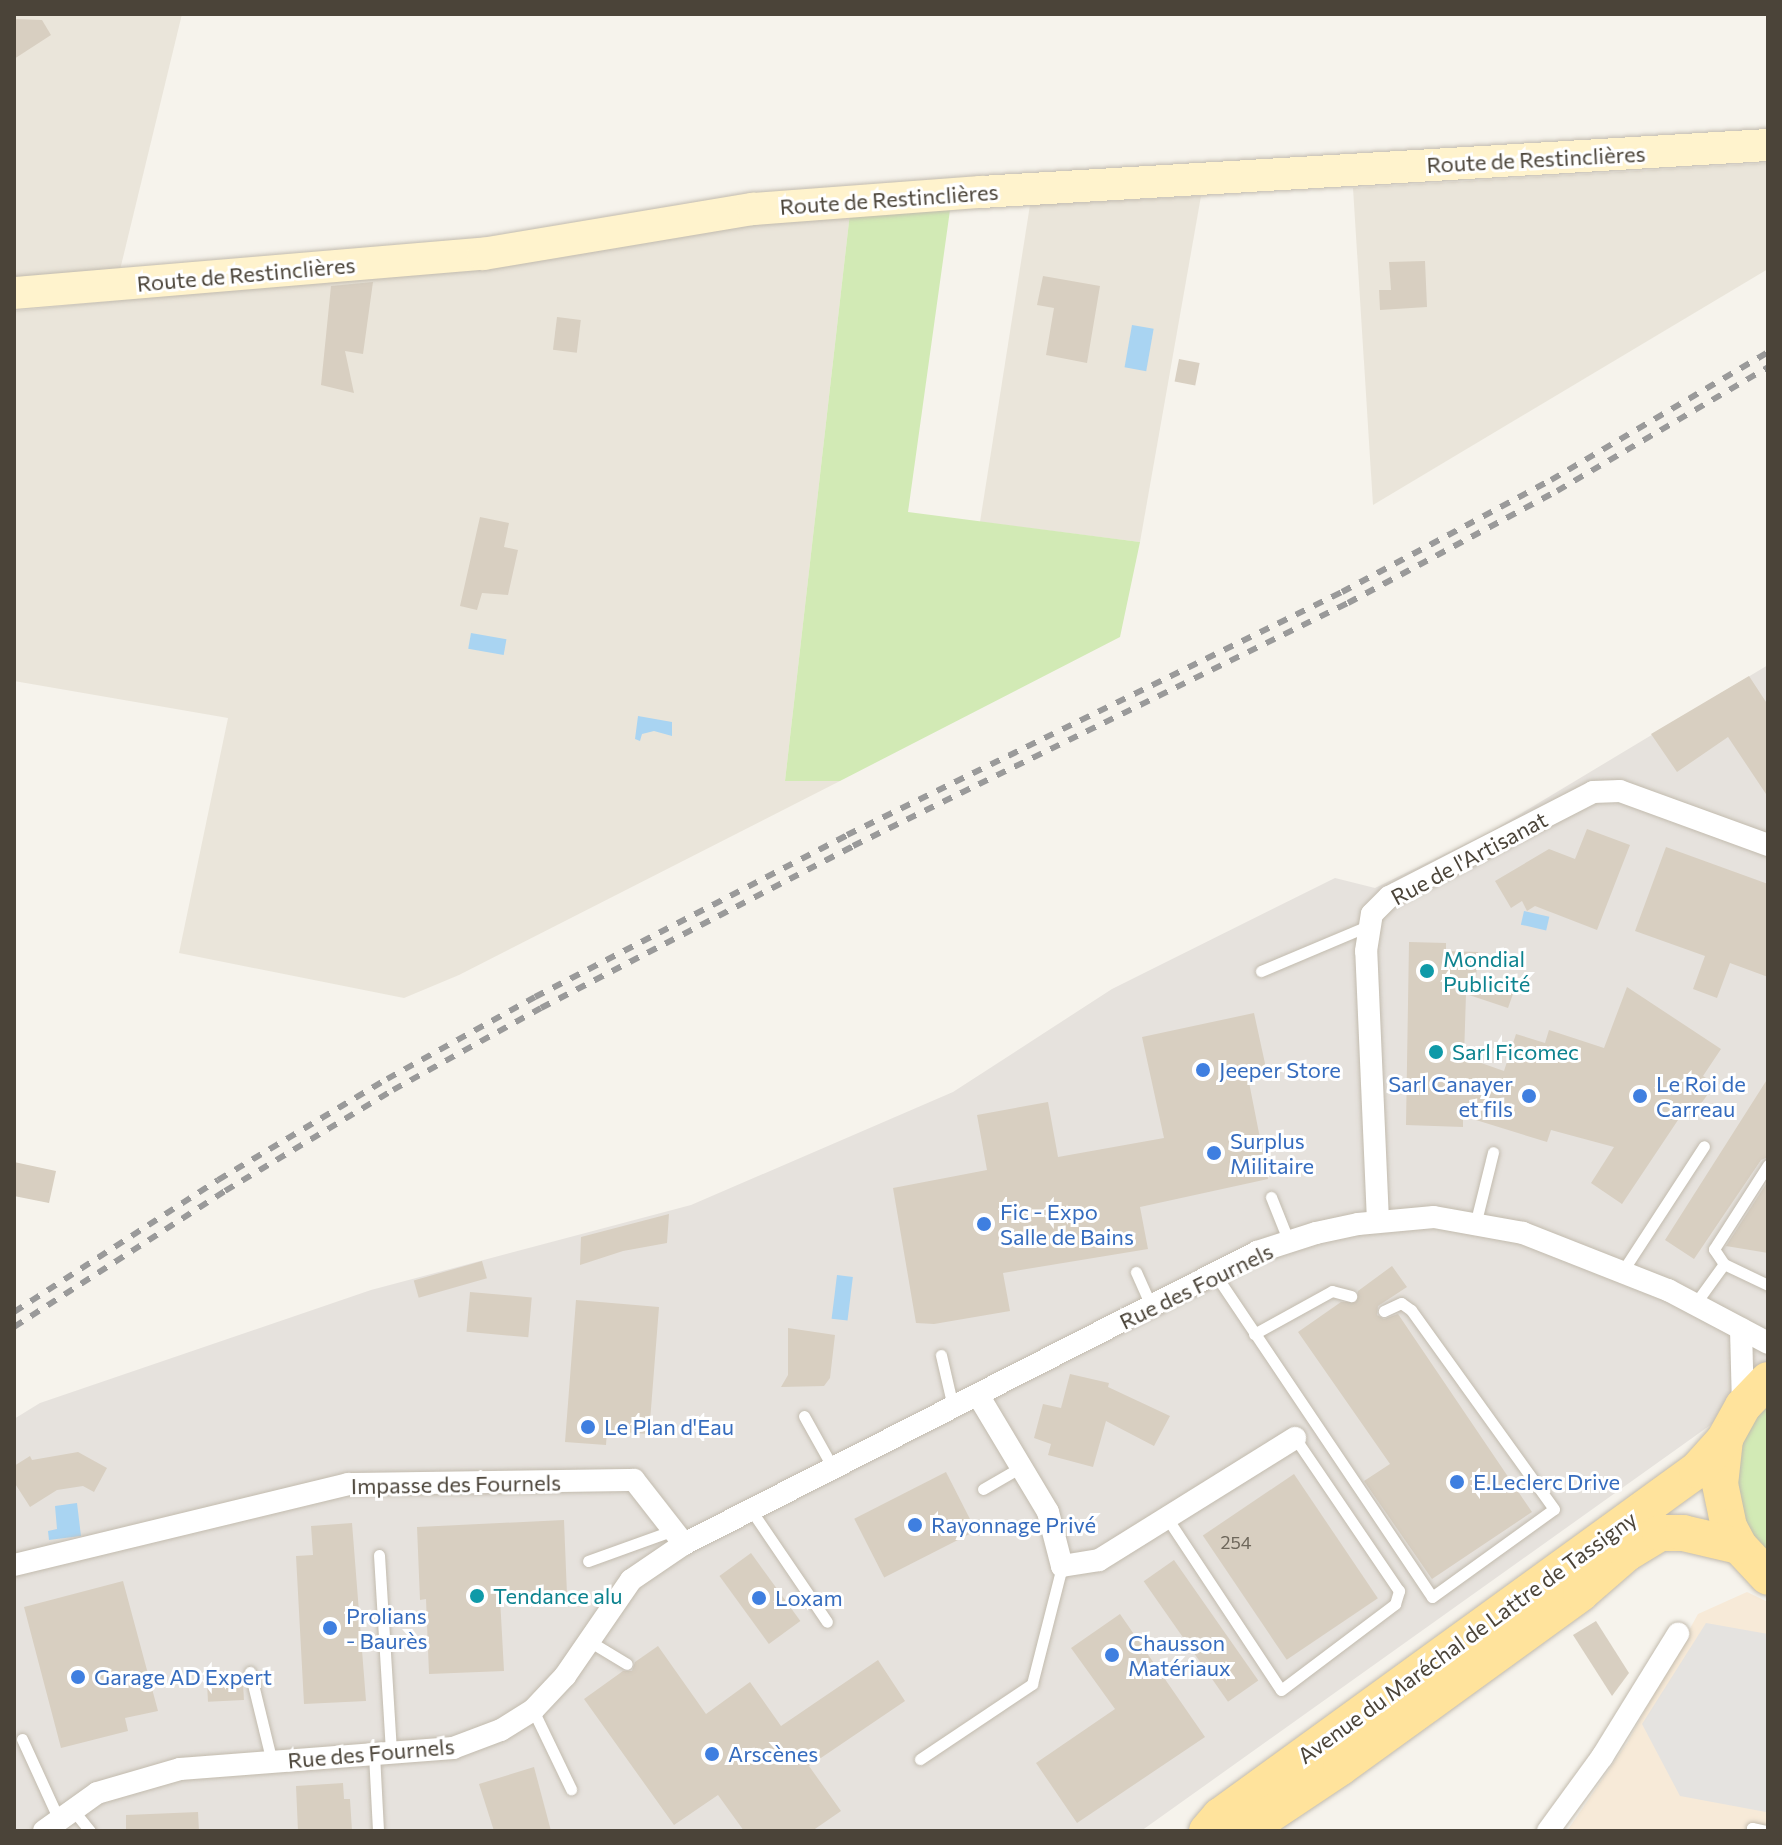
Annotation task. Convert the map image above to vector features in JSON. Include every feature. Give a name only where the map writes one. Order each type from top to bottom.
[{"type":"main road","points":[[1756,1393],[1725,1439],[1720,1484],[1723,1506],[1739,1546],[1768,1577]]},
{"type":"main road","name":"Avenue du Maréchal de Lattre de Tassigny","points":[[1207,1831],[1220,1816],[1697,1470],[1725,1439]]},
{"type":"main road","name":"Avenue du Maréchal de Lattre de Tassigny","points":[[1245,1831],[1375,1742],[1581,1593],[1627,1553],[1660,1533],[1683,1533],[1739,1546]]},
{"type":"street","name":"Route de Restinclières","points":[[14,293],[483,254],[753,209],[997,191],[1768,145]]},
{"type":"street","name":"Rue de l'Artisanat","points":[[1378,1221],[1366,951],[1372,914],[1389,897],[1593,792],[1620,791],[1768,845]]},
{"type":"street","name":"Rue des Fournels","points":[[59,1820],[97,1793],[180,1769],[453,1748],[501,1730],[533,1710],[565,1676],[631,1580],[679,1537],[751,1510],[1257,1252],[1316,1233],[1378,1221],[1434,1217],[1523,1233],[1695,1304],[1768,1343]]},
{"type":"street","points":[[1741,1329],[1756,1393]]},
{"type":"street","points":[[978,1395],[1048,1512],[1062,1566],[1099,1560],[1295,1438]]},
{"type":"street","name":"Impasse des Fournels","points":[[14,1565],[348,1484],[634,1480],[679,1537]]},
{"type":"street","points":[[1548,1831],[1602,1757],[1678,1634]]},
{"type":"lane","points":[[1261,971],[1370,925]]},
{"type":"lane","points":[[1622,1272],[1704,1146]]},
{"type":"lane","points":[[1475,1225],[1493,1152]]},
{"type":"lane","points":[[1768,1165],[1714,1249],[1724,1264],[1768,1285]]},
{"type":"lane","points":[[1271,1197],[1289,1242]]},
{"type":"lane","points":[[1695,1304],[1724,1264]]},
{"type":"lane","points":[[1136,1272],[1151,1306]]},
{"type":"lane","points":[[1215,1274],[1432,1597],[1554,1509],[1411,1310],[1401,1303],[1384,1311]]},
{"type":"lane","points":[[1254,1334],[1332,1291],[1351,1296]]},
{"type":"lane","points":[[941,1355],[953,1407]]},
{"type":"lane","points":[[804,1416],[833,1468]]},
{"type":"lane","points":[[1167,1518],[1281,1690],[1395,1604],[1399,1591],[1295,1438]]},
{"type":"lane","points":[[983,1489],[1021,1467]]},
{"type":"lane","points":[[751,1510],[827,1622]]},
{"type":"lane","points":[[588,1561],[679,1537]]},
{"type":"lane","points":[[378,1831],[382,1754],[379,1555]]},
{"type":"lane","points":[[920,1759],[1032,1684],[1062,1566]]},
{"type":"lane","points":[[589,1641],[627,1664]]},
{"type":"lane","points":[[250,1672],[272,1762]]},
{"type":"lane","points":[[533,1710],[571,1789]]},
{"type":"lane","points":[[22,1739],[59,1820],[90,1831]]},
{"type":"lane","points":[[1752,1831],[1766,1831]]},
{"type":"shaded area","points":[[14,14],[182,14],[119,274],[14,280]]},
{"type":"shaded area","points":[[1768,163],[1768,269],[1373,505],[1353,188]]},
{"type":"shaded area","points":[[1201,196],[1140,542],[980,522],[1030,205]]},
{"type":"shaded area","points":[[850,213],[785,781],[840,781],[459,975],[404,998],[179,953],[228,718],[14,681],[14,311],[290,283]]},
{"type":"shaded area","points":[[1768,665],[1768,1384],[1141,1831],[14,1831],[14,1419],[40,1403],[371,1290],[691,1205],[953,1092],[1112,989],[1335,878],[1375,888],[1492,831]]},
{"type":"shaded area","points":[[1747,1592],[1768,1602],[1768,1831],[1567,1831],[1627,1743],[1698,1614]]},
{"type":"shaded area","points":[[1706,1623],[1768,1634],[1766,1812],[1680,1796],[1642,1724]]},
{"type":"green space","points":[[950,210],[908,512],[1140,542],[1120,637],[840,781],[785,781],[850,213]]},
{"type":"green space","points":[[1768,1402],[1768,1559],[1745,1528],[1735,1494],[1736,1458],[1749,1425]]},
{"type":"water","points":[[1132,325],[1154,329],[1146,371],[1125,367]]},
{"type":"water","points":[[471,633],[506,639],[504,655],[468,649]]},
{"type":"water","points":[[638,716],[672,722],[672,736],[654,731],[642,734],[640,741],[635,739]]},
{"type":"water","points":[[1524,911],[1549,917],[1546,930],[1521,925]]},
{"type":"water","points":[[837,1275],[853,1277],[848,1321],[832,1319]]},
{"type":"water","points":[[77,1503],[81,1536],[49,1540],[48,1531],[57,1529],[55,1506]]},
{"type":"building","points":[[14,19],[42,20],[51,35],[14,59]]},
{"type":"building","points":[[1425,261],[1427,307],[1380,310],[1379,290],[1391,290],[1389,262]]},
{"type":"building","points":[[1043,276],[1100,286],[1087,363],[1046,355],[1054,308],[1037,305]]},
{"type":"building","points":[[373,282],[363,354],[345,351],[354,393],[321,385],[331,286]]},
{"type":"building","points":[[557,317],[581,320],[577,353],[553,350]]},
{"type":"building","points":[[1179,359],[1200,363],[1195,386],[1175,382]]},
{"type":"building","points":[[480,517],[509,523],[504,547],[518,550],[508,595],[482,593],[477,610],[460,606]]},
{"type":"building","points":[[1749,676],[1768,705],[1768,797],[1728,737],[1677,772],[1651,734]]},
{"type":"building","points":[[1587,829],[1630,845],[1597,930],[1535,906],[1527,911],[1522,901],[1511,908],[1495,881],[1549,849],[1575,859]]},
{"type":"building","points":[[1666,847],[1768,884],[1768,977],[1730,963],[1717,998],[1693,989],[1705,956],[1635,931]]},
{"type":"building","points":[[1409,942],[1446,943],[1446,951],[1478,952],[1476,978],[1514,991],[1508,1008],[1466,994],[1464,1057],[1504,1071],[1516,1034],[1545,1043],[1549,1030],[1604,1048],[1627,987],[1721,1049],[1703,1076],[1715,1084],[1698,1108],[1690,1102],[1622,1204],[1591,1183],[1614,1147],[1551,1130],[1547,1142],[1463,1116],[1463,1127],[1406,1125]]},
{"type":"building","points":[[1254,1013],[1266,1068],[1247,1072],[1268,1179],[1140,1207],[1148,1249],[1003,1273],[1010,1311],[934,1324],[916,1323],[893,1188],[987,1170],[977,1115],[1048,1102],[1058,1157],[1164,1138],[1142,1037]]},
{"type":"building","points":[[1768,1078],[1768,1157],[1761,1160],[1694,1259],[1665,1240]]},
{"type":"building","points":[[14,1162],[56,1171],[49,1203],[14,1196]]},
{"type":"building","points":[[1768,1181],[1768,1253],[1726,1246]]},
{"type":"building","points":[[669,1214],[667,1243],[623,1251],[580,1265],[581,1237]]},
{"type":"building","points":[[482,1261],[487,1278],[419,1298],[414,1281]]},
{"type":"building","points":[[1392,1266],[1407,1287],[1378,1306],[1377,1315],[1384,1319],[1398,1314],[1532,1512],[1432,1579],[1364,1481],[1390,1464],[1298,1332],[1341,1302],[1356,1302],[1358,1291]]},
{"type":"building","points":[[470,1292],[532,1297],[528,1337],[467,1332]]},
{"type":"building","points":[[576,1300],[659,1307],[649,1434],[607,1431],[606,1445],[565,1442]]},
{"type":"building","points":[[788,1328],[835,1335],[830,1378],[824,1386],[781,1387],[788,1375]]},
{"type":"building","points":[[1070,1374],[1109,1383],[1108,1387],[1170,1416],[1154,1446],[1106,1421],[1093,1467],[1048,1455],[1051,1444],[1034,1438],[1043,1404],[1061,1408]]},
{"type":"building","points":[[78,1452],[107,1468],[94,1492],[83,1486],[57,1490],[30,1507],[14,1482],[14,1466],[30,1456],[32,1460]]},
{"type":"building","name":"Rayonnage Privé","points":[[946,1472],[976,1531],[884,1578],[854,1519]]},
{"type":"building","points":[[1294,1474],[1378,1598],[1287,1660],[1203,1536]]},
{"type":"building","name":"Tendance alu","points":[[564,1520],[567,1595],[500,1598],[504,1671],[429,1674],[426,1599],[420,1600],[417,1527]]},
{"type":"building","name":"Prolians - Baurès","points":[[352,1523],[366,1701],[304,1704],[296,1556],[313,1555],[311,1526]]},
{"type":"building","name":"Loxam","points":[[751,1553],[800,1621],[769,1644],[719,1576]]},
{"type":"building","points":[[1174,1560],[1258,1680],[1228,1702],[1144,1581]]},
{"type":"building","name":"Garage AD Expert","points":[[123,1581],[158,1711],[125,1718],[128,1731],[61,1748],[24,1607]]},
{"type":"building","points":[[1120,1614],[1205,1737],[1077,1823],[1036,1763],[1115,1709],[1071,1648]]},
{"type":"building","points":[[1596,1621],[1629,1673],[1612,1696],[1573,1635]]},
{"type":"building","name":"Arscènes","points":[[658,1646],[706,1714],[750,1682],[781,1726],[878,1660],[905,1701],[809,1766],[841,1811],[812,1831],[744,1831],[718,1795],[674,1825],[584,1699],[623,1671],[632,1671],[635,1662]]},
{"type":"building","points":[[243,1682],[244,1700],[208,1702],[207,1684]]},
{"type":"building","points":[[534,1767],[551,1831],[494,1831],[479,1784]]},
{"type":"building","points":[[343,1783],[344,1799],[350,1799],[352,1831],[298,1831],[296,1786]]},
{"type":"building","points":[[198,1812],[199,1831],[126,1831],[126,1815]]},
{"type":"railway","points":[[14,1312],[218,1180],[387,1079],[535,997],[847,835],[1342,592],[1551,480],[1768,352]]},
{"type":"railway","points":[[14,1327],[225,1191],[393,1090],[541,1008],[853,846],[1348,603],[1557,491],[1768,367]]},
{"type":"place","name":"Mondial Publicité","points":[[1427,971]]},
{"type":"place","name":"Sarl Ficomec","points":[[1436,1052]]},
{"type":"place","name":"Jeeper Store","points":[[1203,1070]]},
{"type":"place","name":"Sarl Canayer et fils","points":[[1529,1096]]},
{"type":"place","name":"Le Roi de Carreau","points":[[1640,1096]]},
{"type":"place","name":"Surplus Militaire","points":[[1214,1153]]},
{"type":"place","name":"Fic - Expo Salle de Bains","points":[[984,1224]]},
{"type":"place","name":"Le Plan d'Eau","points":[[588,1427]]},
{"type":"place","name":"E.Leclerc Drive","points":[[1457,1482]]},
{"type":"place","name":"Rayonnage Privé","points":[[915,1525]]},
{"type":"place","name":"Tendance alu","points":[[477,1596]]},
{"type":"place","name":"Loxam","points":[[759,1598]]},
{"type":"place","name":"Prolians - Baurès","points":[[330,1628]]},
{"type":"place","name":"Chausson Matériaux","points":[[1112,1655]]},
{"type":"place","name":"Garage AD Expert","points":[[78,1677]]},
{"type":"place","name":"Arscènes","points":[[712,1754]]}]
